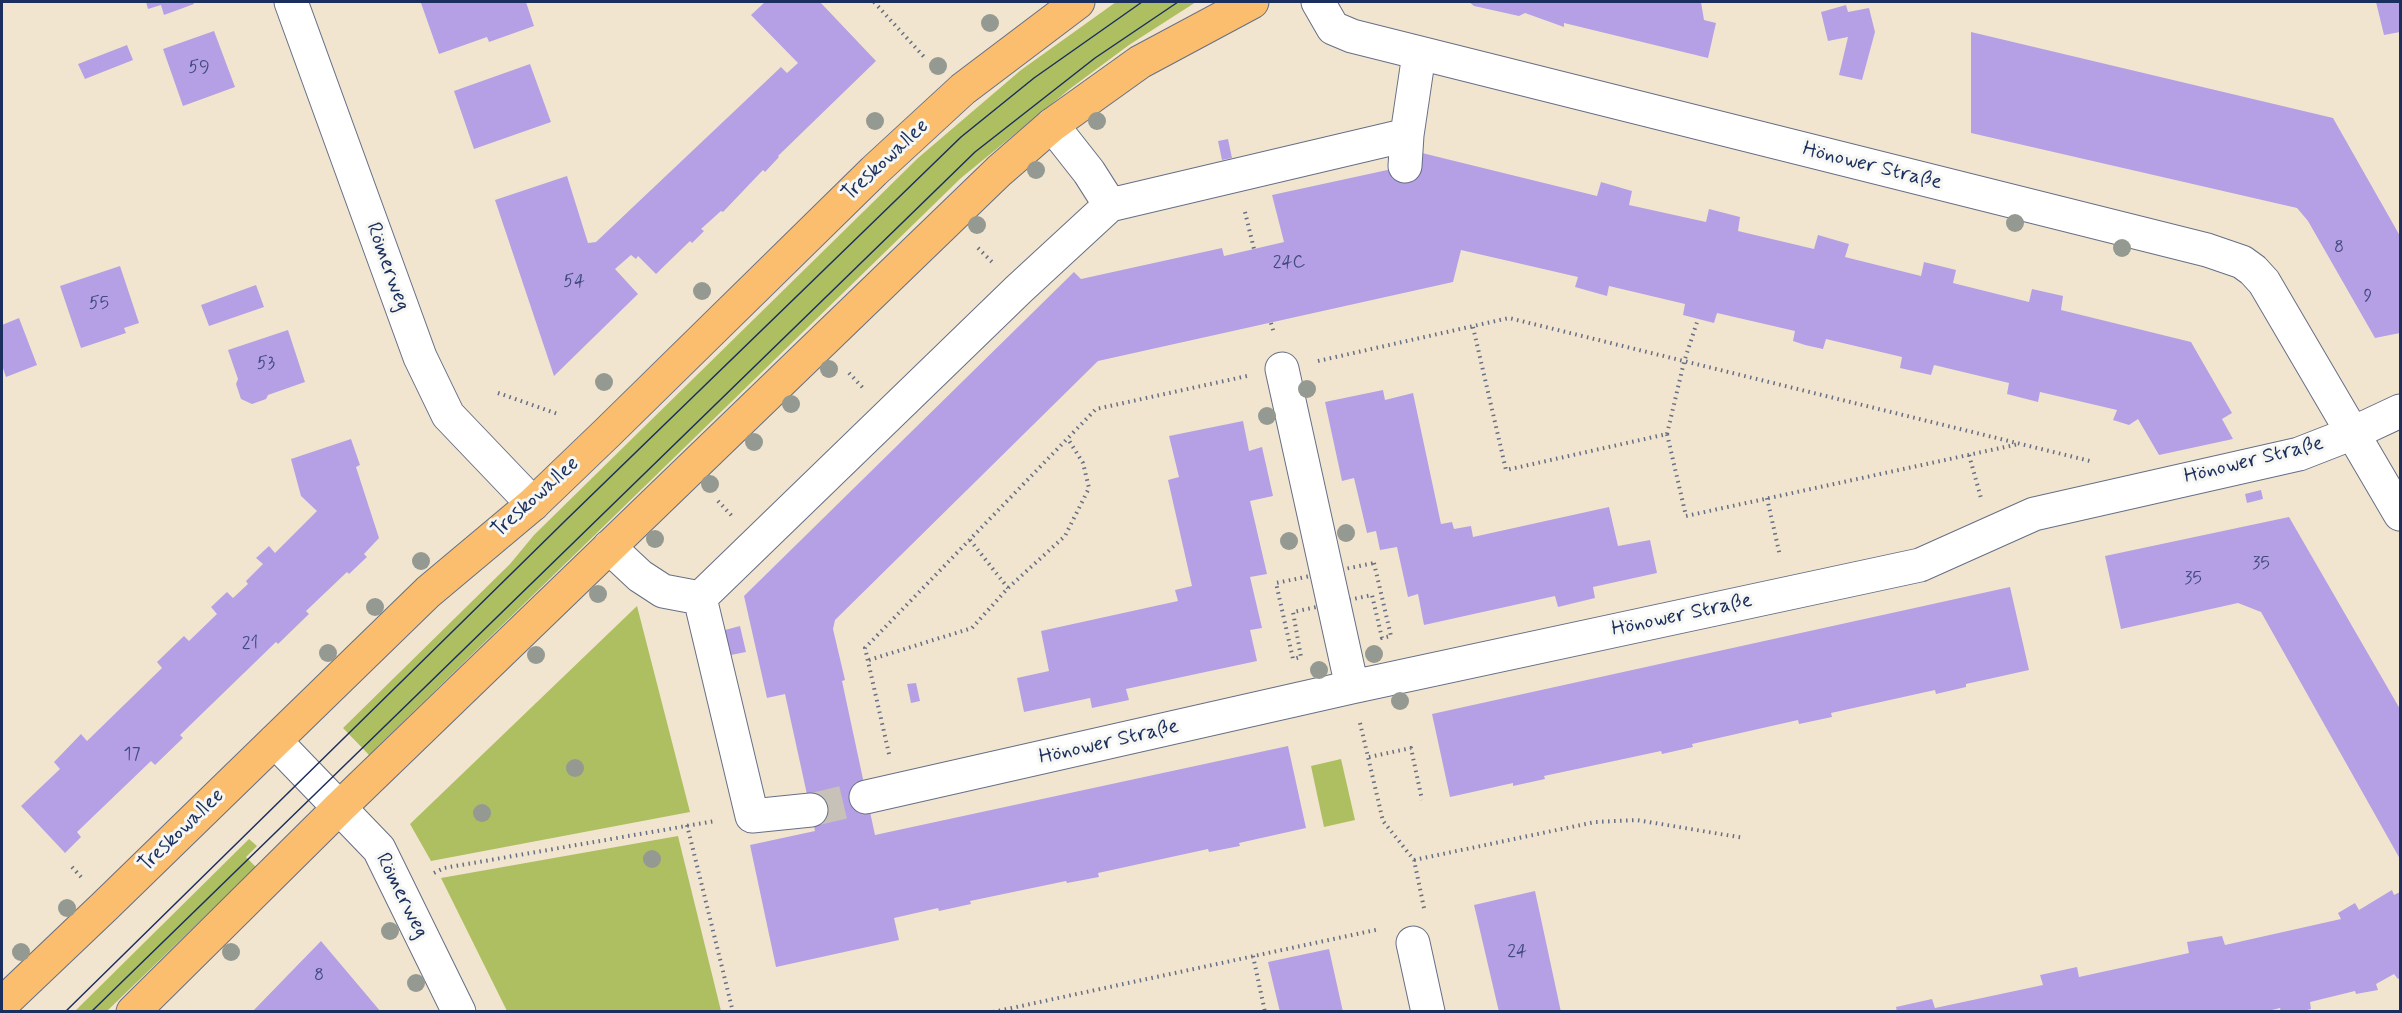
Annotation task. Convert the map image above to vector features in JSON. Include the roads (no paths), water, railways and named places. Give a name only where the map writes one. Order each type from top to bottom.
[{"type":"main road","name":"Treskowallee","points":[[2,1004],[428,592],[533,504],[882,164],[963,89],[1078,2]]},
{"type":"main road","points":[[133,1011],[339,808],[999,171],[1052,125],[1140,62],[1252,2]]},
{"type":"street","name":"Römerweg","points":[[291,2],[420,357],[448,415],[533,504]]},
{"type":"street","name":"Hönower Straße","points":[[1318,2],[1333,28],[1352,36],[2207,250],[2242,262],[2264,282],[2400,514]]},
{"type":"street","points":[[700,598],[1019,289],[1110,205],[1406,150],[1419,54]]},
{"type":"street","points":[[1052,125],[1089,172],[1110,205]]},
{"type":"street","points":[[1282,369],[1352,687]]},
{"type":"street","points":[[2354,433],[2400,411]]},
{"type":"street","name":"Hönower Straße","points":[[866,797],[1352,687],[1920,565],[2034,514],[2299,454],[2354,433]]},
{"type":"street","points":[[609,547],[640,576],[663,591],[700,598]]},
{"type":"street","points":[[700,598],[752,816],[811,810]]},
{"type":"street","name":"Römerweg","points":[[275,741],[379,849],[459,1011]]},
{"type":"street","points":[[1413,943],[1428,1011]]},
{"type":"tunnel","points":[[811,810],[866,797]]},
{"type":"tram line","points":[[65,1012],[567,519],[961,137],[1034,78],[1142,2]]},
{"type":"tram line","points":[[91,1012],[975,152],[1095,58],[1178,2]]}]
